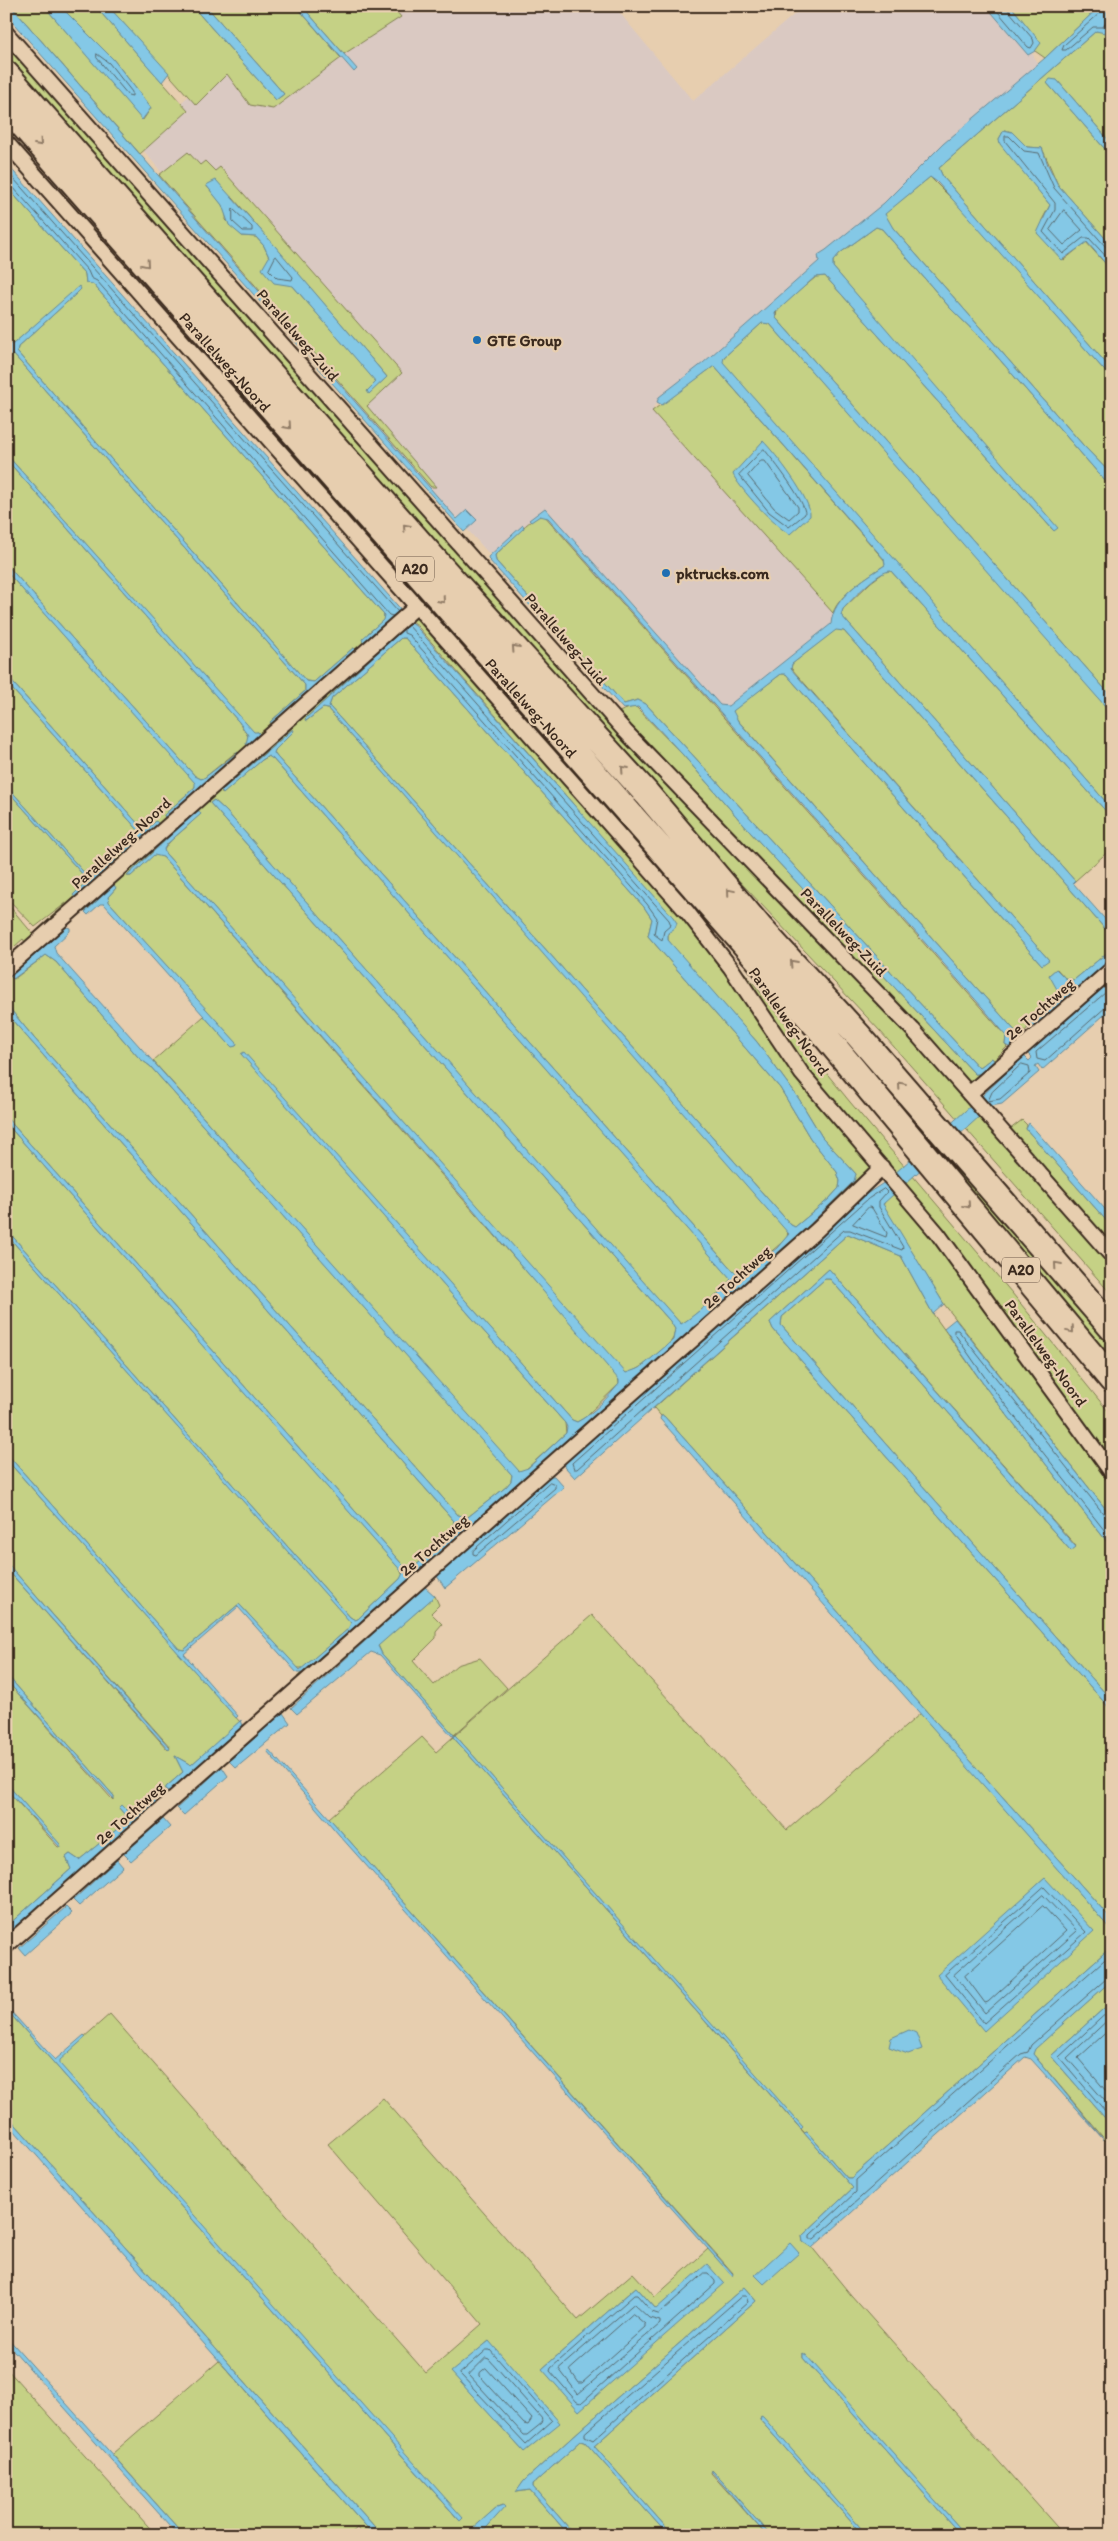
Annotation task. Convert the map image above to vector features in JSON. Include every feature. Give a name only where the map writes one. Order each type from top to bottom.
[{"type":"highway","name":"A20","points":[[6,74],[441,567],[647,794],[761,929],[961,1152],[1112,1328]]},
{"type":"highway","name":"A20","points":[[6,106],[822,1032],[913,1140],[1110,1382]]},
{"type":"street","name":"Parallelweg-Zuid","points":[[6,34],[624,731],[849,961],[972,1096],[1112,1256]]},
{"type":"street","name":"Parallelweg-Noord","points":[[6,142],[414,608],[688,913],[731,968],[802,1074],[944,1242],[1112,1473]]},
{"type":"street","name":"Parallelweg-Noord","points":[[6,969],[414,608]]},
{"type":"street","name":"2e Tochtweg","points":[[972,1096],[1112,969]]},
{"type":"street","name":"2e Tochtweg","points":[[6,1946],[885,1171]]},
{"type":"shaded area","points":[[391,6],[614,6],[693,101],[804,6],[996,6],[1015,26],[1042,69],[653,407],[838,613],[832,626],[724,711],[492,557],[355,405],[138,144],[229,57],[274,105]]},
{"type":"green space","points":[[11,6],[44,6],[143,120],[151,108],[113,59],[60,6],[95,6],[188,111],[140,154]]},
{"type":"green space","points":[[108,6],[192,6],[276,100],[284,94],[206,6],[296,6],[341,58],[273,109],[250,105],[227,74],[196,105]]},
{"type":"green space","points":[[302,6],[392,6],[401,17],[344,54]]},
{"type":"green space","points":[[1011,6],[1100,6],[1045,58],[1035,51],[1040,43]]},
{"type":"green space","points":[[1112,17],[1112,144],[1057,80],[1047,83],[1112,157],[1112,246],[1058,185],[1042,148],[1027,147],[1012,132],[1004,130],[999,139],[1050,205],[1042,220],[1064,260],[1086,242],[1112,271],[1112,370],[943,177],[939,168],[1096,31],[1105,32],[1109,29]]},
{"type":"green space","points":[[6,39],[546,650],[897,1019],[1112,1265],[1112,1295],[880,1031],[655,791],[6,58]]},
{"type":"green space","points":[[6,87],[951,1156],[1112,1346],[1112,1367],[6,97]]},
{"type":"green space","points":[[188,152],[200,165],[205,161],[215,171],[220,167],[402,373],[367,406],[436,487],[431,487],[159,175]],"holes":[[[206,185],[233,198],[387,377],[369,393],[367,391],[377,382],[293,286],[269,257],[264,246],[256,237],[242,236],[226,220],[225,210]]]},
{"type":"green space","points":[[930,177],[964,211],[1112,379],[1112,475],[1083,445],[886,220],[885,213]]},
{"type":"green space","points":[[6,186],[85,274],[86,283],[93,284],[384,615],[384,620],[368,633],[366,641],[390,620],[394,621],[6,966],[6,958],[25,942],[23,939],[6,954],[6,902],[33,934],[66,903],[35,927],[6,897],[6,789],[85,877],[85,883],[73,895],[75,897],[116,860],[114,858],[88,877],[6,785],[6,682],[139,831],[138,837],[123,853],[159,824],[156,821],[146,830],[140,826],[6,675],[6,571],[196,783],[195,787],[164,815],[165,818],[236,752],[204,778],[201,779],[195,776],[6,564],[6,459],[239,722],[249,738],[258,732],[254,733],[6,454],[6,356],[14,355],[305,685],[305,691],[270,722],[355,649],[353,648],[314,682],[306,681],[17,352],[18,347],[78,292],[80,287],[13,344],[10,344],[6,350]]},
{"type":"green space","points":[[876,227],[882,229],[951,309],[981,338],[1112,489],[1112,697],[776,318],[777,309],[816,277],[825,276],[1054,531],[833,267],[833,261],[840,253]]},
{"type":"green space","points":[[762,323],[770,324],[1112,711],[1112,809],[722,362],[724,357]]},
{"type":"green space","points":[[714,366],[886,562],[885,565],[848,592],[836,606],[833,613],[652,411]]},
{"type":"green space","points":[[544,515],[1006,1036],[1005,1045],[1007,1047],[994,1060],[992,1058],[979,1068],[646,704],[638,700],[624,704],[496,561],[495,555],[519,532],[532,520]]},
{"type":"green space","points":[[886,571],[891,571],[1112,818],[1112,848],[1075,881],[841,615],[843,609],[871,582]]},
{"type":"green space","points":[[418,617],[681,911],[805,1086],[870,1163],[871,1169],[828,1217],[300,1680],[297,1677],[300,1674],[579,1432],[689,1333],[691,1328],[708,1318],[791,1245],[848,1186],[856,1174],[822,1137],[799,1099],[757,1042],[675,950],[668,940],[668,933],[573,804],[411,619]]},
{"type":"green space","points":[[399,627],[399,633],[305,719],[306,721],[323,708],[328,709],[788,1230],[787,1238],[744,1275],[734,1272],[277,757],[274,753],[275,750],[293,729],[221,791],[222,794],[262,760],[269,756],[273,759],[728,1275],[731,1279],[708,1303],[681,1324],[675,1318],[226,811],[214,800],[210,803],[670,1321],[675,1329],[674,1336],[664,1349],[631,1372],[626,1373],[614,1362],[165,853],[164,850],[168,844],[192,822],[198,811],[127,876],[131,876],[154,854],[163,857],[618,1376],[619,1384],[584,1418],[577,1422],[572,1420],[244,1053],[242,1054],[565,1423],[566,1433],[524,1471],[519,1471],[514,1467],[153,1061],[204,1016],[232,1047],[236,1043],[109,902],[108,897],[116,888],[114,886],[85,912],[82,909]]},
{"type":"green space","points":[[836,629],[844,631],[1106,930],[1112,934],[1111,956],[1108,952],[1074,980],[1065,978],[1057,969],[1049,975],[1058,986],[1057,994],[1038,1010],[1027,1023],[1028,1028],[1021,1034],[1017,1033],[733,715],[733,711],[737,707],[781,674],[786,674],[1042,965],[1048,959],[791,668],[792,664]]},
{"type":"green space","points":[[401,638],[405,638],[644,907],[652,919],[648,936],[780,1088],[810,1138],[837,1172],[840,1181],[839,1188],[829,1199],[795,1227],[791,1225],[329,706],[332,698]]},
{"type":"green space","points":[[635,706],[683,755],[750,832],[975,1074],[983,1074],[972,1082],[964,1079],[616,713]]},
{"type":"green space","points":[[46,955],[56,962],[139,1058],[150,1066],[503,1464],[512,1475],[511,1481],[506,1487],[468,1517],[458,1515],[34,1038],[6,1004],[6,979],[10,976],[14,979]]},
{"type":"green space","points":[[744,972],[1112,1416],[1112,1464],[809,1076]]},
{"type":"green space","points":[[6,1013],[454,1521],[453,1533],[413,1568],[406,1568],[401,1563],[6,1117]]},
{"type":"green space","points":[[1022,1120],[1027,1125],[1026,1129],[1112,1227],[1112,1246],[1009,1130]]},
{"type":"green space","points":[[6,1123],[400,1569],[403,1576],[358,1619],[355,1620],[350,1617],[6,1229]]},
{"type":"green space","points":[[894,1192],[935,1237],[1112,1481],[1112,1517],[944,1304],[883,1206],[885,1201]]},
{"type":"green space","points":[[6,1234],[350,1621],[351,1626],[348,1629],[303,1668],[297,1668],[239,1604],[184,1650],[179,1649],[6,1453]]},
{"type":"green space","points":[[848,1234],[901,1256],[933,1314],[989,1392],[1112,1548],[1112,1701],[781,1325],[782,1317],[825,1279],[830,1279],[1071,1551],[1076,1546],[829,1269],[770,1322],[773,1329],[1112,1711],[1112,1920],[664,1416],[661,1416],[654,1408]]},
{"type":"green space","points":[[6,1459],[240,1722],[191,1765],[175,1756],[183,1772],[166,1787],[166,1790],[135,1813],[130,1814],[122,1805],[119,1808],[125,1815],[126,1822],[79,1860],[70,1854],[66,1857],[71,1869],[6,1927],[6,1898],[11,1904],[13,1897],[6,1890],[6,1789],[58,1847],[61,1846],[6,1783],[6,1680],[113,1800],[114,1796],[6,1674],[6,1568],[168,1750],[170,1747],[6,1562]]},
{"type":"green space","points":[[435,1596],[439,1605],[431,1613],[442,1624],[436,1631],[436,1638],[413,1661],[434,1685],[457,1665],[480,1658],[507,1688],[454,1735],[382,1654],[378,1645]]},
{"type":"green space","points":[[592,1615],[787,1830],[921,1713],[1112,1931],[1112,1946],[851,2178],[847,2178],[807,2132],[805,2133],[801,2129],[802,2127],[455,1735]],"holes":[[[1044,1879],[984,2031],[1006,1914]]]},
{"type":"green space","points":[[422,1737],[436,1752],[453,1737],[853,2188],[802,2236],[803,2242],[810,2245],[851,2295],[1064,2535],[966,2535],[803,2353],[803,2358],[961,2535],[867,2535],[761,2416],[760,2420],[863,2535],[770,2535],[712,2470],[711,2473],[766,2535],[673,2535],[594,2446],[756,2301],[744,2287],[524,2481],[517,2492],[530,2490],[569,2535],[480,2535],[502,2505],[497,2507],[472,2530],[470,2535],[382,2535],[6,2114],[6,2009],[460,2521],[56,2062],[110,2014],[426,2373],[482,2324],[328,2144],[383,2098],[578,2320],[633,2273],[655,2297],[708,2249],[732,2275],[733,2273],[329,1818]],"holes":[[[636,2287],[656,2309],[542,2369]],[[489,2341],[524,2452],[452,2372]]]},
{"type":"green space","points":[[1112,1980],[1112,2001],[1051,2056],[1112,2126],[1112,2148],[1033,2054],[1034,2049]]},
{"type":"green space","points":[[219,2361],[374,2535],[363,2535],[357,2528],[349,2535],[184,2535],[112,2454]]},
{"type":"green space","points":[[6,2368],[156,2535],[11,2535],[6,2530]]},
{"type":"green space","points":[[581,2441],[585,2442],[668,2535],[575,2535],[533,2487],[533,2484]]},
{"type":"water","points":[[6,6],[11,6],[457,519],[467,510],[477,520],[464,532],[6,15]]},
{"type":"water","points":[[44,6],[60,6],[113,59],[151,108],[142,120]]},
{"type":"water","points":[[95,6],[108,6],[169,73],[162,82]]},
{"type":"water","points":[[192,6],[206,6],[284,94],[276,100]]},
{"type":"water","points":[[296,6],[302,6],[357,69],[354,72]]},
{"type":"water","points":[[986,6],[1011,6],[1041,43],[1035,51],[1028,55]]},
{"type":"water","points":[[1100,6],[1112,6],[1109,29],[1105,33],[1096,31],[939,168],[943,177],[1112,370],[1112,379],[937,182],[930,177],[885,214],[893,228],[1083,445],[1112,475],[1112,489],[981,338],[951,309],[882,229],[876,227],[840,253],[833,261],[833,267],[1058,528],[1054,531],[825,276],[815,277],[775,313],[776,318],[1112,697],[1112,714],[770,324],[762,323],[724,357],[723,362],[1112,809],[1112,818],[891,571],[885,572],[866,586],[843,609],[841,615],[1075,881],[1073,883],[1112,927],[1112,934],[1106,930],[844,631],[836,630],[792,664],[791,669],[1049,960],[1042,965],[786,674],[781,674],[733,711],[738,721],[1017,1033],[1021,1034],[1022,1037],[1011,1048],[1005,1045],[1006,1035],[982,1007],[548,518],[540,516],[531,522],[529,520],[545,508],[720,705],[728,706],[831,624],[837,605],[843,597],[885,565],[884,559],[714,366],[662,405],[657,402],[659,397],[703,363],[819,261],[818,255],[884,203],[943,144],[1045,58]]},
{"type":"water","points":[[1050,79],[1057,80],[1112,144],[1112,157],[1047,83]]},
{"type":"water","points":[[1004,130],[1012,132],[1027,147],[1042,148],[1058,185],[1112,246],[1112,271],[1087,242],[1062,260],[1037,233],[1050,205],[1000,144],[999,139]]},
{"type":"water","points":[[6,163],[673,917],[677,923],[675,928],[668,933],[668,940],[757,1042],[799,1099],[822,1137],[856,1174],[854,1181],[787,1247],[708,1318],[691,1328],[689,1333],[302,1673],[297,1673],[238,1607],[184,1654],[238,1716],[236,1718],[6,1459],[6,1453],[179,1649],[184,1650],[239,1604],[300,1670],[348,1629],[351,1623],[6,1234],[6,1229],[350,1617],[355,1620],[358,1619],[400,1579],[403,1573],[6,1123],[6,1117],[406,1568],[413,1568],[453,1533],[454,1521],[6,1013],[6,1004],[34,1038],[458,1515],[468,1517],[506,1487],[511,1481],[512,1475],[150,1066],[139,1058],[56,962],[46,955],[13,979],[10,976],[67,927],[70,928],[70,931],[54,946],[56,953],[519,1471],[528,1468],[566,1433],[567,1427],[565,1423],[241,1054],[244,1052],[572,1420],[577,1422],[594,1410],[619,1384],[619,1380],[466,1201],[163,857],[154,855],[131,876],[127,876],[198,810],[201,814],[167,844],[164,849],[165,853],[626,1373],[640,1368],[673,1340],[675,1329],[670,1321],[210,803],[214,800],[226,811],[681,1324],[708,1303],[731,1279],[273,759],[268,756],[262,760],[223,794],[221,791],[293,729],[294,731],[275,750],[274,753],[277,757],[734,1272],[744,1275],[777,1248],[789,1234],[328,709],[323,708],[306,721],[305,719],[399,633],[394,621],[390,620],[363,642],[362,639],[383,620],[384,615],[93,284],[86,283],[85,274],[6,186]],"holes":[[[401,638],[405,638],[644,907],[652,919],[648,936],[780,1088],[810,1138],[837,1172],[840,1181],[839,1188],[829,1199],[795,1227],[791,1225],[329,706],[332,698]]]},
{"type":"water","points":[[216,180],[387,377],[369,394],[367,391],[376,382],[293,286],[274,283],[262,269],[269,257],[264,246],[256,237],[242,236],[229,225],[222,205],[206,185]]},
{"type":"water","points":[[79,286],[81,289],[18,347],[17,352],[306,681],[314,682],[353,648],[356,649],[354,653],[272,725],[270,722],[305,691],[305,685],[14,355],[6,356],[10,344],[13,344]]},
{"type":"water","points":[[763,441],[792,477],[809,509],[810,516],[790,534],[784,531],[758,507],[733,474]]},
{"type":"water","points":[[6,454],[254,732],[260,734],[248,745],[246,744],[248,735],[239,722],[6,459]]},
{"type":"water","points":[[523,525],[524,528],[495,555],[496,561],[624,704],[638,700],[646,704],[979,1068],[992,1058],[995,1062],[983,1074],[975,1074],[750,832],[638,707],[623,709],[489,560],[488,557]]},
{"type":"water","points":[[6,564],[195,776],[201,779],[204,778],[238,752],[236,756],[165,818],[164,815],[195,787],[195,783],[6,571]]},
{"type":"water","points":[[6,675],[140,826],[146,830],[156,821],[159,824],[125,854],[123,851],[138,837],[139,831],[6,682]]},
{"type":"water","points":[[6,785],[88,877],[114,858],[116,860],[75,898],[73,895],[85,883],[85,877],[6,789]]},
{"type":"water","points":[[114,885],[116,888],[108,897],[109,902],[237,1043],[236,1046],[232,1047],[228,1043],[104,904],[100,904],[88,915],[85,912]]},
{"type":"water","points":[[1108,952],[1112,959],[1083,987],[1033,1029],[1028,1028],[1027,1023],[1058,991],[1049,975],[1056,969],[1065,978],[1074,980]]},
{"type":"water","points":[[1112,980],[1112,1008],[1042,1070],[1038,1064],[1035,1066],[1039,1072],[1002,1104],[991,1106],[883,1204],[944,1304],[933,1314],[901,1256],[848,1234],[575,1478],[565,1467],[565,1462],[865,1195],[885,1182],[1024,1056],[1029,1061],[1032,1058],[1027,1053]]},
{"type":"water","points":[[1029,1123],[1112,1217],[1112,1227],[1026,1129]]},
{"type":"water","points":[[829,1269],[1076,1547],[1071,1551],[830,1279],[825,1279],[782,1317],[781,1325],[1112,1701],[1112,1711],[773,1329],[770,1322]]},
{"type":"water","points":[[955,1319],[1112,1517],[1112,1548],[989,1392],[944,1328]]},
{"type":"water","points":[[661,1416],[664,1416],[1112,1920],[1112,1931],[660,1419]]},
{"type":"water","points":[[549,1476],[554,1476],[564,1487],[445,1588],[437,1576]]},
{"type":"water","points":[[6,1562],[170,1748],[169,1750],[6,1568]]},
{"type":"water","points":[[425,1587],[435,1596],[378,1646],[382,1654],[454,1735],[452,1736],[380,1655],[371,1652],[297,1714],[291,1708]]},
{"type":"water","points":[[6,1674],[114,1796],[114,1799],[6,1680]]},
{"type":"water","points":[[283,1713],[290,1723],[236,1768],[229,1761]]},
{"type":"water","points":[[241,1720],[243,1726],[169,1791],[166,1790],[166,1787],[183,1772],[175,1756],[191,1765]]},
{"type":"water","points":[[455,1735],[803,2127],[801,2129],[453,1737]]},
{"type":"water","points":[[269,1750],[733,2274],[732,2276],[340,1836],[267,1751]]},
{"type":"water","points":[[222,1767],[228,1776],[184,1815],[177,1808]]},
{"type":"water","points":[[6,1783],[60,1844],[61,1848],[6,1789]]},
{"type":"water","points":[[156,1796],[155,1804],[6,1936],[6,1927],[71,1869],[66,1857],[70,1854],[79,1860],[126,1822],[125,1815],[119,1808],[122,1805],[130,1813],[139,1811]]},
{"type":"water","points":[[163,1819],[170,1827],[131,1861],[124,1854]]},
{"type":"water","points":[[117,1860],[123,1867],[79,1906],[73,1900]]},
{"type":"water","points":[[1045,1878],[1094,1931],[984,2031],[937,1975]]},
{"type":"water","points":[[66,1907],[72,1913],[25,1955],[19,1948]]},
{"type":"water","points":[[1112,1946],[1112,1980],[1035,2049],[1033,2054],[1104,2140],[1031,2059],[1025,2057],[812,2248],[803,2242],[802,2236],[853,2188],[804,2133],[807,2132],[847,2178],[851,2178]]},
{"type":"water","points":[[1112,2001],[1112,2126],[1051,2056]]},
{"type":"water","points":[[6,2006],[55,2060],[84,2035],[86,2037],[60,2060],[60,2064],[463,2518],[460,2521],[6,2009]]},
{"type":"water","points":[[909,2030],[916,2033],[922,2049],[908,2054],[889,2047],[891,2038]]},
{"type":"water","points":[[6,2114],[382,2535],[374,2535],[6,2121]]},
{"type":"water","points":[[790,2243],[799,2253],[764,2284],[755,2275]]},
{"type":"water","points":[[707,2264],[724,2283],[579,2411],[542,2369],[636,2287],[656,2309]]},
{"type":"water","points":[[744,2287],[756,2301],[594,2446],[673,2535],[668,2535],[585,2442],[581,2441],[533,2484],[533,2487],[575,2535],[569,2535],[530,2490],[516,2492],[524,2481],[580,2430]]},
{"type":"water","points":[[6,2336],[184,2535],[178,2535],[6,2342]]},
{"type":"water","points":[[489,2341],[560,2423],[524,2452],[451,2372]]},
{"type":"water","points":[[803,2353],[966,2535],[961,2535],[803,2358]]},
{"type":"water","points":[[761,2416],[867,2535],[863,2535],[760,2420]]},
{"type":"water","points":[[711,2471],[713,2471],[770,2535],[766,2535]]},
{"type":"water","points":[[503,2505],[505,2507],[480,2535],[470,2535],[471,2530],[497,2507]]},
{"type":"place","name":"GTE Group","points":[[477,340]]},
{"type":"place","name":"pktrucks.com","points":[[666,573]]}]
